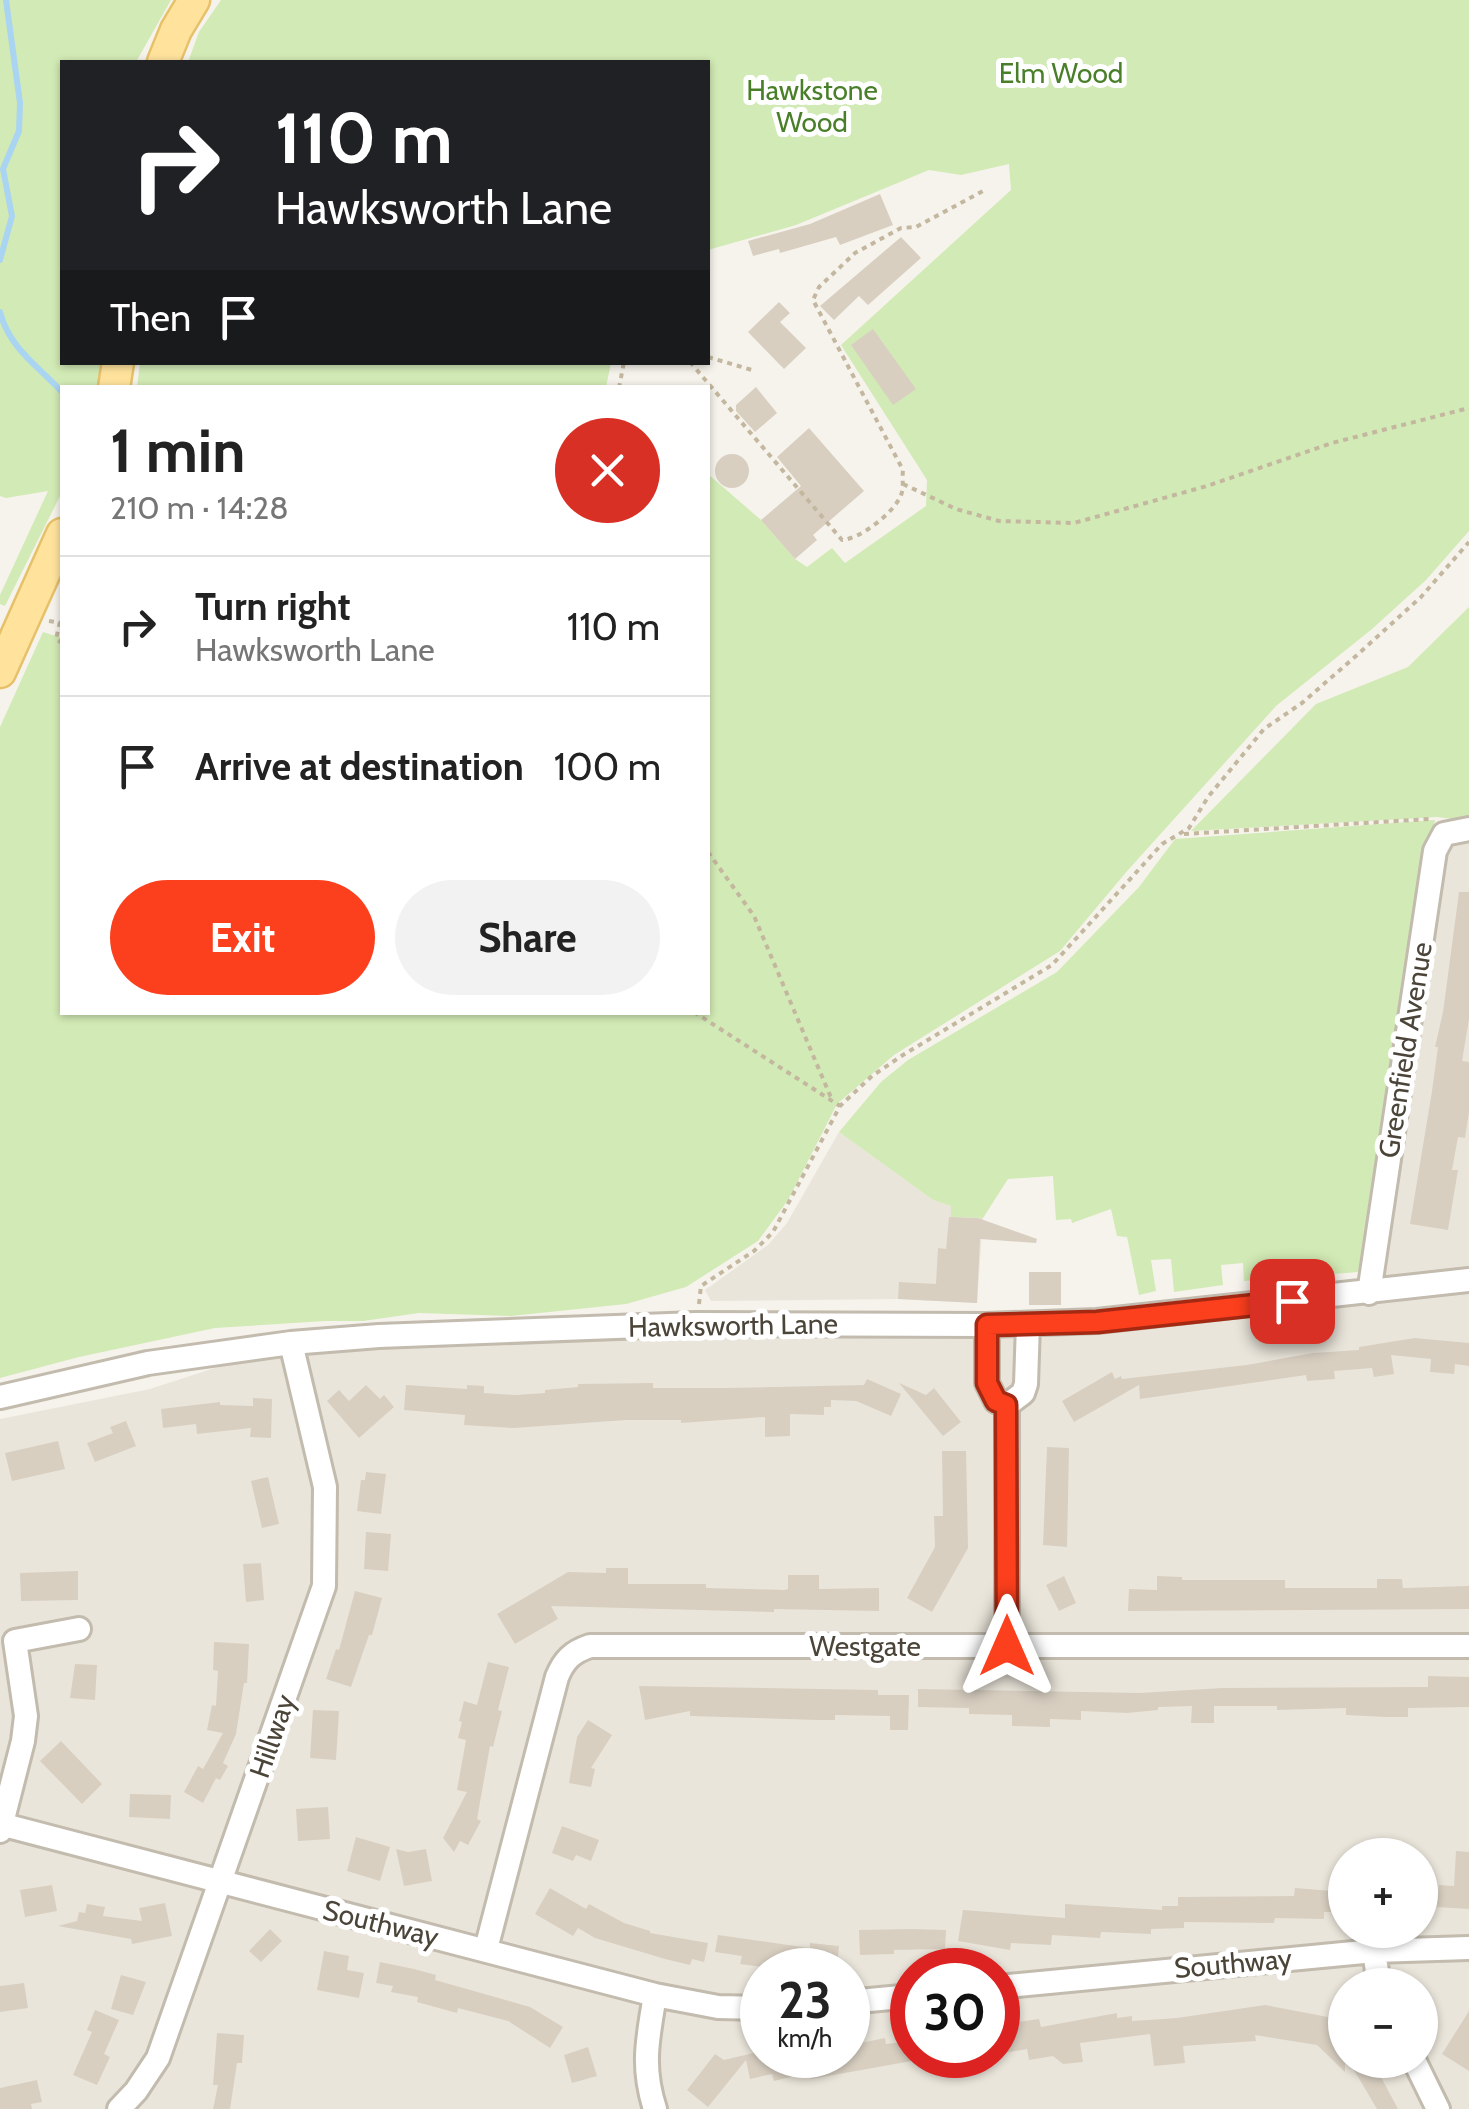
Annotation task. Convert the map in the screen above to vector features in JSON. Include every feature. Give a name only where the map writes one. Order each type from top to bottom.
[{"type":"main road","points":[[163,60],[194,0]]},
{"type":"main road","points":[[0,672],[12,617],[60,537]]},
{"type":"street","points":[[1444,834],[1469,829]]},
{"type":"street","name":"Greenfield Avenue","points":[[1369,1293],[1435,851],[1444,834]]},
{"type":"street","name":"Hawksworth Lane","points":[[0,1397],[148,1363],[291,1342],[696,1324],[1097,1322],[1469,1280]]},
{"type":"street","points":[[1006,1405],[1023,1393],[1026,1384],[1028,1324]]},
{"type":"street","points":[[987,1325],[987,1383],[996,1401],[1006,1405]]},
{"type":"street","name":"Hillway","points":[[118,2109],[136,2091],[158,2058],[324,1586],[324,1488],[291,1342]]},
{"type":"street","points":[[1006,1405],[1007,1646]]},
{"type":"street","points":[[1,1827],[26,1716],[8,1643],[79,1629]]},
{"type":"street","name":"Westgate","points":[[486,1948],[557,1676],[567,1657],[590,1646],[1469,1646]]},
{"type":"street","name":"Southway","points":[[1,1827],[486,1948],[655,1995],[718,2008],[740,2008]]},
{"type":"street","name":"Southway","points":[[1020,1985],[1374,1950],[1469,1948]]},
{"type":"street","points":[[1374,1950],[1377,1968]]},
{"type":"street","points":[[655,1995],[645,2060],[646,2084],[656,2109]]},
{"type":"street","points":[[1423,2078],[1438,2109]]},
{"type":"path","points":[[710,385],[842,540],[850,540],[887,514],[902,495],[903,470],[813,300],[819,286],[855,254],[901,228],[916,227],[982,190]]},
{"type":"path","points":[[710,358],[752,370]]},
{"type":"path","points":[[693,365],[710,385]]},
{"type":"path","points":[[902,484],[956,508],[999,521],[1074,523],[1206,486],[1332,442],[1469,408]]},
{"type":"path","points":[[1181,835],[1264,729],[1302,703],[1356,656],[1421,596],[1469,542]]},
{"type":"path","points":[[60,622],[56,639],[60,642]]},
{"type":"path","points":[[696,1324],[701,1286],[754,1251],[773,1232],[840,1106],[904,1055],[1052,965],[1162,844],[1181,835],[1436,818],[1444,834]]},
{"type":"path","points":[[710,855],[754,916],[832,1100]]},
{"type":"path","points":[[699,1015],[840,1106]]},
{"type":"shaded area","points":[[1469,836],[1469,2109],[0,2109],[0,1419],[150,1389],[291,1343],[987,1325],[1369,1293],[1444,845]]},
{"type":"shaded area","points":[[839,1132],[933,1200],[951,1206],[952,1217],[983,1218],[977,1303],[898,1299],[711,1301],[705,1290],[768,1245],[787,1223]]},
{"type":"green space","points":[[0,0],[171,0],[137,60],[60,60],[60,365],[102,365],[99,385],[60,385],[60,496],[5,606],[0,604],[0,595],[48,491],[0,496]]},
{"type":"green space","points":[[221,0],[1469,0],[1469,531],[1426,580],[1372,629],[1276,706],[1060,951],[894,1055],[837,1104],[788,1200],[758,1241],[686,1287],[626,1304],[511,1316],[419,1313],[363,1321],[215,1328],[0,1378],[0,727],[43,632],[60,637],[60,1015],[710,1015],[710,476],[807,567],[832,548],[845,563],[926,506],[927,480],[841,345],[1011,190],[1009,164],[961,175],[929,170],[796,225],[710,249],[710,60],[189,60],[199,32]]},
{"type":"green space","points":[[140,365],[611,365],[606,385],[137,385]]},
{"type":"green space","points":[[1469,607],[1469,821],[1437,817],[1191,831],[1316,704],[1408,667]]},
{"type":"green space","points":[[1435,820],[1368,1237],[1358,1272],[1244,1281],[1243,1263],[1221,1265],[1223,1285],[1174,1292],[1171,1259],[1151,1260],[1156,1291],[1139,1295],[1127,1237],[1117,1236],[1111,1209],[1072,1223],[1071,1219],[1056,1220],[1053,1176],[1008,1179],[983,1218],[951,1217],[951,1206],[933,1200],[839,1132],[881,1082],[908,1060],[1057,972],[1139,887],[1175,839]]},
{"type":"building","points":[[880,194],[893,225],[840,245],[836,237],[780,253],[779,249],[753,256],[748,241],[810,224]]},
{"type":"building","points":[[901,237],[921,258],[868,305],[859,296],[834,320],[820,306]]},
{"type":"building","points":[[779,302],[790,313],[780,322],[806,348],[784,369],[748,332]]},
{"type":"building","points":[[873,329],[916,389],[893,405],[851,345]]},
{"type":"building","points":[[756,387],[777,413],[755,432],[736,411],[736,405]]},
{"type":"building","points":[[809,428],[864,491],[813,535],[817,540],[795,559],[761,520],[801,486],[777,457]]},
{"type":"building","points":[[732,454],[744,459],[749,471],[744,483],[732,488],[720,483],[715,471],[720,459]]},
{"type":"building","points":[[1459,892],[1469,892],[1469,1019],[1462,1061],[1469,1062],[1469,1112],[1465,1138],[1458,1137],[1452,1170],[1458,1170],[1448,1230],[1410,1224]]},
{"type":"building","points":[[949,1217],[978,1218],[1037,1239],[1036,1243],[980,1239],[977,1303],[898,1299],[899,1282],[936,1284],[938,1248],[946,1249]]},
{"type":"building","points":[[1029,1272],[1061,1272],[1061,1305],[1029,1305]]},
{"type":"building","points":[[1415,1338],[1469,1343],[1469,1366],[1455,1364],[1454,1374],[1430,1372],[1431,1359],[1391,1355],[1394,1374],[1374,1377],[1372,1368],[1334,1371],[1335,1379],[1307,1381],[1306,1375],[1140,1399],[1139,1385],[1074,1422],[1062,1401],[1112,1372],[1115,1379],[1122,1379],[1247,1365]]},
{"type":"building","points":[[867,1379],[901,1394],[891,1416],[856,1401],[831,1400],[831,1407],[824,1407],[824,1415],[790,1414],[790,1436],[765,1437],[765,1417],[681,1423],[626,1420],[514,1428],[464,1425],[465,1415],[404,1410],[406,1385],[467,1389],[467,1385],[484,1386],[484,1393],[515,1395],[545,1393],[578,1384],[653,1383],[653,1388],[723,1388],[864,1385]]},
{"type":"building","points":[[899,1383],[926,1395],[934,1388],[961,1422],[943,1436]]},
{"type":"building","points":[[366,1385],[380,1399],[384,1395],[394,1407],[359,1438],[327,1401],[339,1390],[349,1401]]},
{"type":"building","points":[[253,1398],[272,1399],[271,1438],[250,1437],[251,1428],[197,1434],[196,1424],[163,1428],[161,1409],[220,1402],[253,1406]]},
{"type":"building","points":[[126,1421],[136,1446],[95,1462],[87,1443],[113,1433],[110,1427]]},
{"type":"building","points":[[58,1441],[65,1469],[12,1481],[5,1453]]},
{"type":"building","points":[[1047,1447],[1069,1448],[1067,1547],[1043,1545]]},
{"type":"building","points":[[942,1451],[966,1451],[968,1548],[932,1612],[907,1598],[935,1547],[934,1516],[943,1516]]},
{"type":"building","points":[[366,1472],[386,1474],[381,1514],[357,1511],[361,1480],[365,1480]]},
{"type":"building","points":[[268,1477],[279,1524],[262,1528],[251,1481]]},
{"type":"building","points":[[366,1532],[391,1534],[388,1571],[364,1569]]},
{"type":"building","points":[[261,1563],[264,1600],[246,1602],[243,1564]]},
{"type":"building","points":[[606,1568],[628,1568],[628,1584],[706,1584],[706,1588],[784,1590],[788,1589],[788,1575],[819,1575],[819,1589],[879,1588],[879,1611],[551,1606],[558,1619],[515,1644],[497,1614],[568,1572],[606,1573]]},
{"type":"building","points":[[78,1571],[78,1600],[21,1601],[20,1573]]},
{"type":"building","points":[[1064,1576],[1076,1603],[1059,1611],[1046,1585]]},
{"type":"building","points":[[1157,1576],[1182,1580],[1285,1580],[1285,1588],[1377,1588],[1377,1579],[1402,1579],[1403,1588],[1469,1586],[1469,1609],[1128,1611],[1129,1589],[1157,1590]]},
{"type":"building","points":[[355,1591],[382,1598],[351,1687],[326,1679],[336,1649],[339,1650]]},
{"type":"building","points":[[214,1642],[249,1644],[247,1683],[236,1734],[223,1763],[228,1766],[220,1780],[216,1778],[203,1803],[184,1792],[198,1766],[203,1769],[223,1733],[207,1730],[212,1705],[216,1706],[218,1671],[213,1670]]},
{"type":"building","points":[[488,1662],[509,1667],[498,1710],[502,1711],[493,1747],[490,1746],[477,1819],[481,1821],[468,1845],[460,1841],[454,1852],[443,1838],[467,1792],[457,1790],[466,1740],[458,1738],[462,1722],[459,1721],[464,1701],[477,1705]]},
{"type":"building","points":[[75,1664],[97,1665],[95,1700],[70,1698]]},
{"type":"building","points":[[1428,1676],[1469,1677],[1469,1707],[1408,1708],[1408,1717],[1386,1717],[1346,1715],[1346,1708],[1277,1710],[1277,1706],[1214,1706],[1214,1723],[1191,1723],[1192,1706],[1158,1707],[1127,1713],[1081,1711],[1081,1720],[1050,1719],[1050,1727],[1012,1726],[1012,1715],[969,1714],[969,1708],[918,1707],[918,1689],[1140,1693],[1222,1688],[1428,1687]]},
{"type":"building","points":[[639,1686],[878,1690],[878,1695],[909,1695],[908,1730],[890,1730],[890,1716],[835,1715],[835,1720],[818,1720],[690,1716],[690,1711],[645,1720]]},
{"type":"building","points":[[313,1710],[339,1711],[336,1760],[310,1758]]},
{"type":"building","points":[[588,1720],[612,1735],[591,1768],[595,1769],[591,1787],[569,1783],[577,1737]]},
{"type":"building","points":[[61,1741],[102,1784],[82,1804],[40,1761]]},
{"type":"building","points":[[130,1794],[171,1795],[170,1819],[129,1817]]},
{"type":"building","points":[[328,1807],[330,1839],[298,1841],[296,1809]]},
{"type":"building","points":[[562,1826],[599,1840],[591,1861],[576,1855],[573,1861],[552,1853]]},
{"type":"building","points":[[356,1837],[390,1847],[380,1881],[347,1871]]},
{"type":"building","points":[[396,1849],[426,1849],[432,1881],[404,1886]]},
{"type":"building","points":[[1456,1851],[1469,1852],[1469,1909],[1438,1907],[1439,1885],[1454,1886]]},
{"type":"building","points":[[52,1885],[57,1911],[25,1917],[20,1890]]},
{"type":"building","points":[[550,1888],[586,1909],[589,1904],[650,1933],[708,1943],[704,1962],[692,1959],[690,1965],[665,1959],[595,1938],[578,1928],[573,1936],[535,1914]]},
{"type":"building","points":[[1295,1888],[1328,1891],[1324,1919],[1184,1922],[1184,1928],[1151,1929],[1151,1934],[1101,1932],[1100,1938],[1052,1935],[1051,1945],[1011,1943],[1010,1948],[958,1941],[963,1910],[1065,1918],[1065,1904],[1162,1910],[1162,1906],[1178,1906],[1178,1897],[1294,1896]]},
{"type":"building","points":[[165,1903],[172,1936],[132,1944],[131,1939],[58,1926],[77,1921],[87,1904],[105,1907],[103,1916],[142,1921],[139,1908]]},
{"type":"building","points":[[270,1929],[282,1941],[261,1962],[249,1951]]},
{"type":"building","points":[[859,1930],[946,1930],[945,1948],[890,1948],[890,1954],[870,1955],[870,1948],[860,1948]]},
{"type":"building","points":[[718,1935],[810,1948],[740,1948],[740,1956],[715,1952]]},
{"type":"building","points":[[810,1943],[839,1946],[810,1948]]},
{"type":"building","points":[[324,1951],[349,1956],[347,1970],[364,1973],[359,1998],[317,1990]]},
{"type":"building","points":[[380,1962],[436,1975],[435,1980],[530,2007],[563,2027],[550,2048],[508,2021],[417,2002],[418,1997],[391,1992],[393,1986],[376,1983]]},
{"type":"building","points":[[121,1975],[146,1982],[133,2015],[111,2009]]},
{"type":"building","points":[[24,1983],[28,2008],[0,2012],[0,1986]]},
{"type":"building","points":[[1265,2005],[1328,2017],[1328,2056],[1317,2045],[1255,2035],[1256,2041],[1183,2046],[1185,2063],[1154,2066],[1150,2034],[1080,2043],[1083,2062],[1063,2064],[1053,2056],[1029,2060],[1027,2049],[1020,2050],[1020,2022],[1039,2019],[1041,2027],[1117,2013],[1117,2018],[1132,2016],[1132,2021]]},
{"type":"building","points":[[95,2010],[119,2020],[104,2054],[110,2057],[97,2085],[73,2075],[92,2032],[87,2030]]},
{"type":"building","points":[[1469,2011],[1469,2071],[1442,2054]]},
{"type":"building","points":[[217,2033],[244,2035],[242,2063],[237,2063],[230,2109],[213,2109],[218,2085],[213,2085]]},
{"type":"building","points":[[885,2038],[886,2044],[890,2044],[890,2065],[870,2068],[870,2041]]},
{"type":"building","points":[[588,2047],[597,2076],[572,2083],[564,2055]]},
{"type":"building","points":[[715,2054],[724,2060],[740,2056],[740,2067],[708,2107],[687,2090]]},
{"type":"building","points":[[1359,2078],[1382,2078],[1398,2109],[1377,2109]]},
{"type":"building","points":[[37,2080],[42,2102],[31,2104],[32,2109],[0,2109],[0,2088]]},
{"type":"waterway","points":[[0,260],[12,216],[3,169],[19,131],[20,103],[6,0]]},
{"type":"waterway","points":[[0,312],[18,347],[60,390]]},
{"type":"route","points":[[1007,1646],[1006,1405],[996,1401],[987,1383],[987,1325],[1097,1322],[1292,1301]]},
{"type":"park label","name":"Elm Wood","points":[[1061,73]]},
{"type":"park label","name":"Hawkstone Wood","points":[[812,106]]}]
